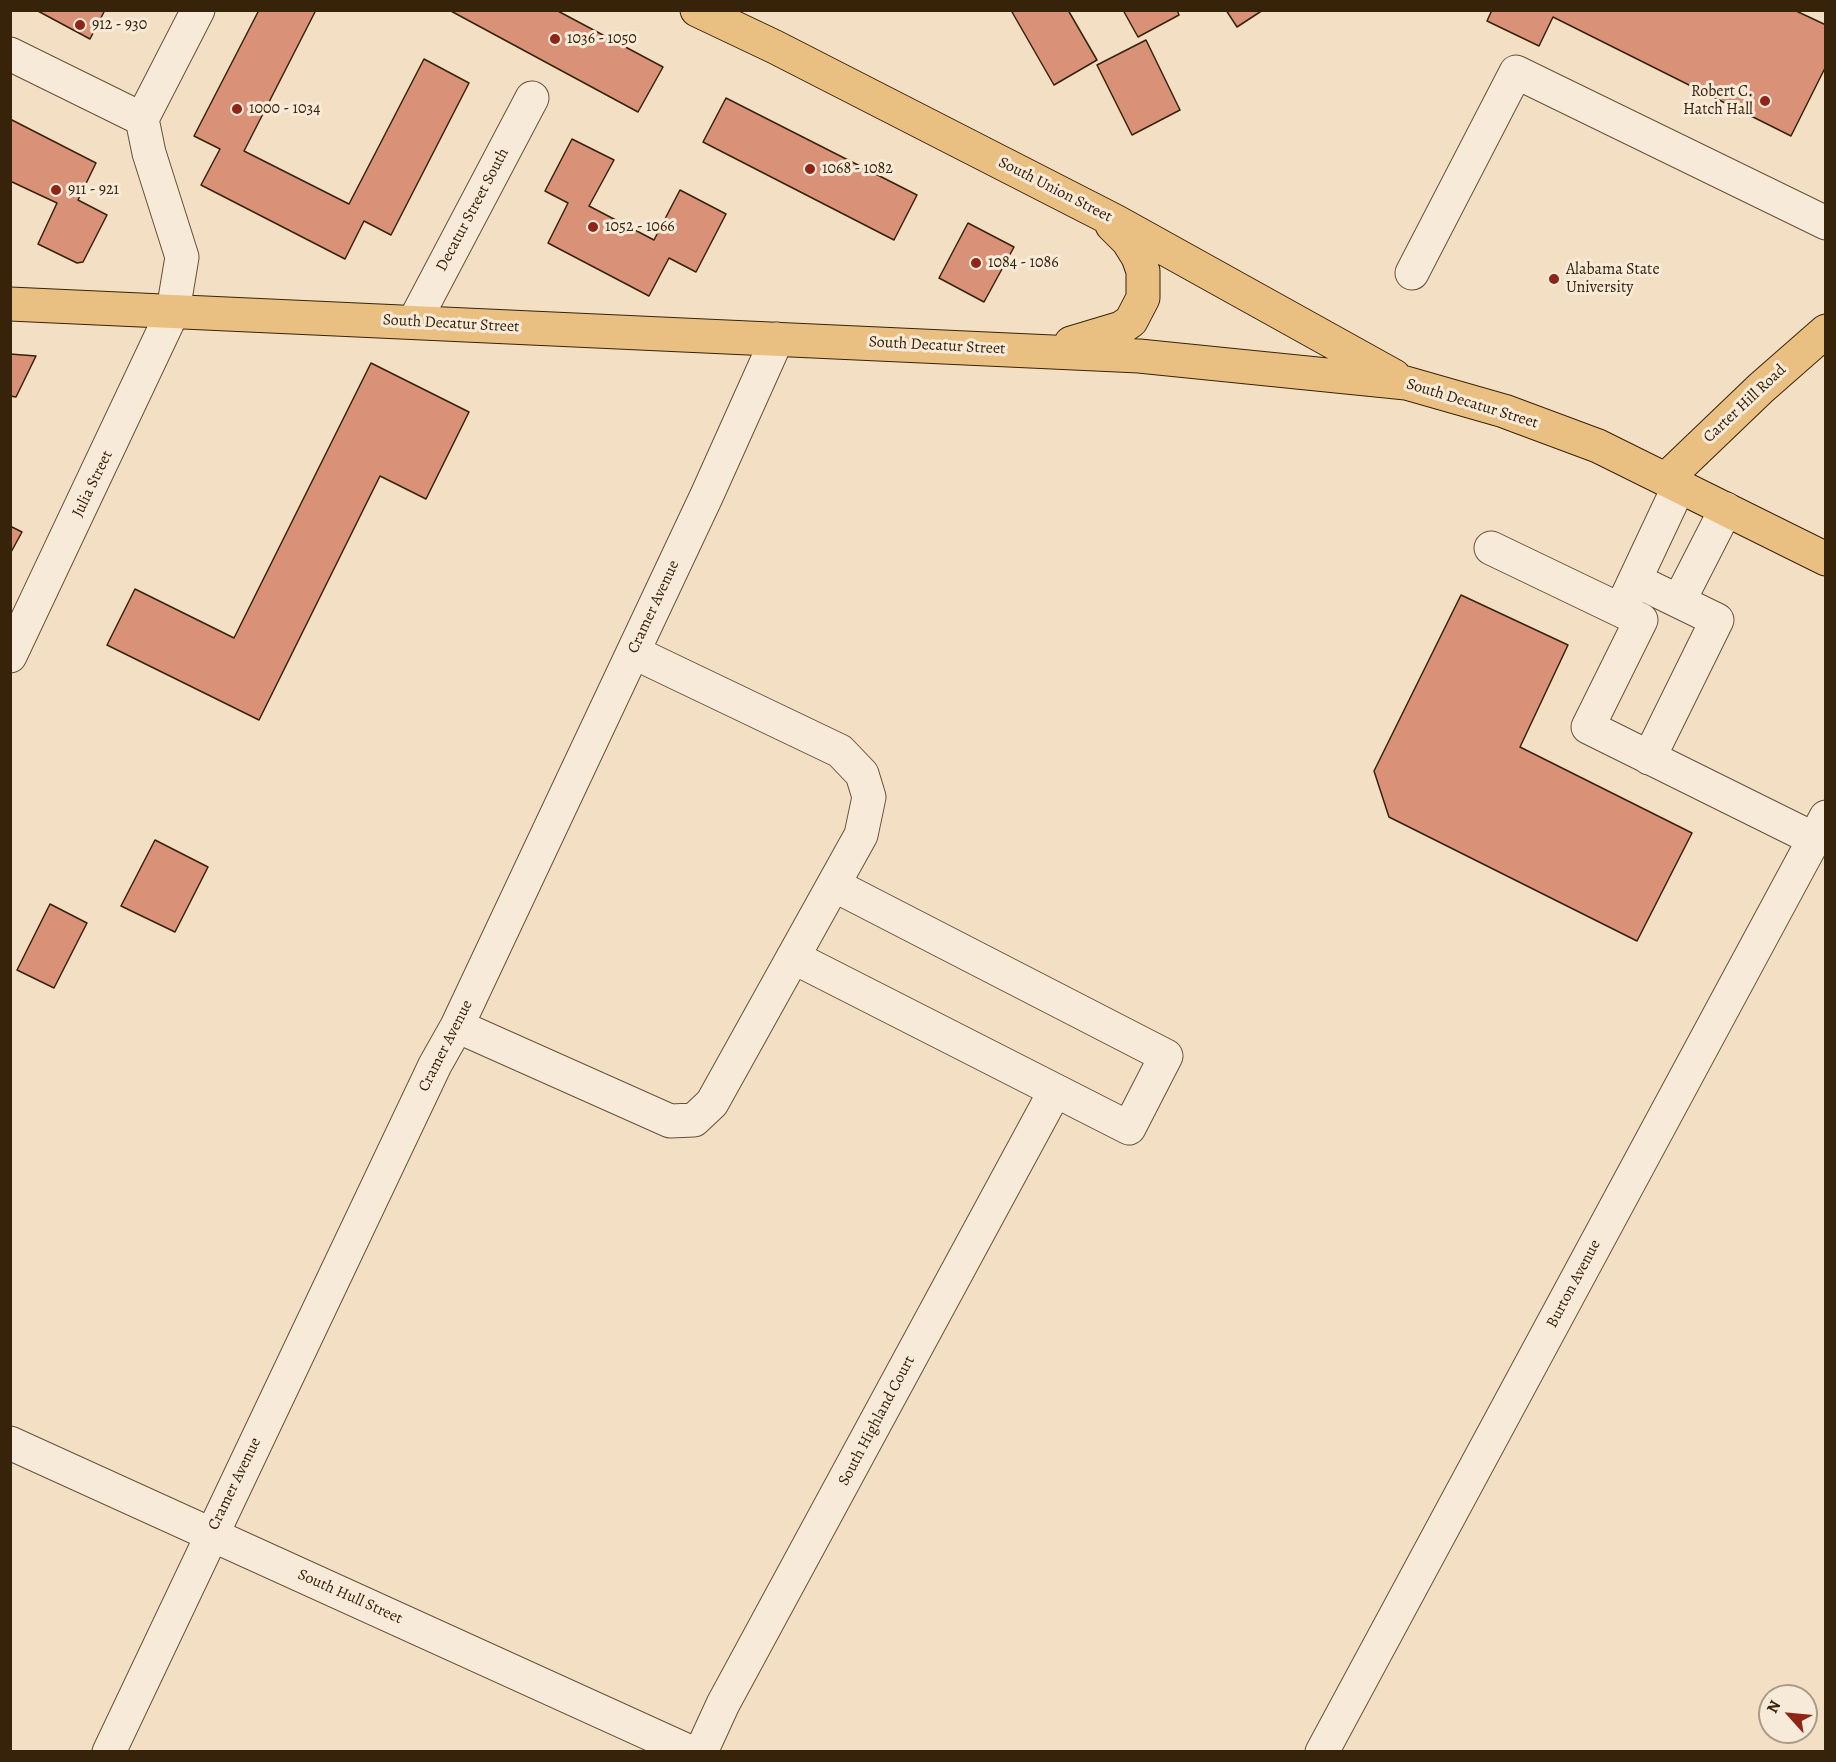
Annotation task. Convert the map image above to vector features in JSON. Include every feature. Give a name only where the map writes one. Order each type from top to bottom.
[{"type":"main road","name":"South Union Street","points":[[697,10],[776,47],[1100,214],[1406,383]]},
{"type":"main road","points":[[1044,352],[1121,328],[1131,321],[1140,305],[1144,286],[1138,257],[1128,241],[1100,214]]},
{"type":"main road","name":"South Decatur Street","points":[[10,304],[1138,356],[1406,383],[1504,411],[1598,446],[1826,559]]},
{"type":"main road","name":"Carter Hill Road","points":[[1673,482],[1761,388],[1826,331]]},
{"type":"street","points":[[10,54],[142,119],[198,10]]},
{"type":"street","points":[[1412,273],[1516,72],[1826,223]]},
{"type":"street","name":"Decatur Street South","points":[[414,322],[532,98]]},
{"type":"street","name":"Julia Street","points":[[10,656],[173,311],[182,257],[149,153],[142,119]]},
{"type":"street","name":"Cramer Avenue","points":[[109,1752],[435,1065],[457,1026],[708,495],[777,339]]},
{"type":"street","points":[[1621,610],[1673,482]]},
{"type":"street","points":[[1679,601],[1726,509]]},
{"type":"street","points":[[1491,548],[1641,620],[1588,727],[1649,758],[1820,828]]},
{"type":"street","points":[[1635,580],[1717,620],[1649,758]]},
{"type":"street","points":[[457,1026],[670,1121],[694,1120],[712,1103],[861,835],[869,797],[862,774],[840,751],[633,652]]},
{"type":"street","name":"Burton Avenue","points":[[1322,1752],[1820,828]]},
{"type":"street","points":[[793,957],[1129,1128],[1166,1056],[834,885]]},
{"type":"street","name":"South Highland Court","points":[[701,1752],[723,1704],[1055,1091]]},
{"type":"street","name":"South Hull Street","points":[[10,1443],[690,1752]]},
{"type":"building","name":"912 - 930","points":[[36,10],[105,10],[90,39]]},
{"type":"building","name":"1000 - 1034","points":[[259,10],[316,10],[244,151],[349,204],[424,59],[469,83],[391,235],[364,221],[345,259],[201,185],[220,149],[194,136]]},
{"type":"building","name":"1036 - 1050","points":[[449,10],[556,10],[663,67],[638,112]]},
{"type":"building","points":[[1016,10],[1068,10],[1097,60],[1054,85],[1012,12]]},
{"type":"building","points":[[1123,10],[1177,10],[1179,15],[1138,37]]},
{"type":"building","points":[[1226,10],[1263,10],[1237,27]]},
{"type":"building","name":"Robert C. Hatch Hall","points":[[1492,10],[1794,10],[1826,25],[1826,66],[1791,136],[1553,17],[1539,46],[1487,21]]},
{"type":"building","points":[[1146,40],[1180,110],[1132,135],[1097,65]]},
{"type":"building","name":"1068 - 1082","points":[[726,98],[917,195],[894,240],[703,142]]},
{"type":"building","name":"911 - 921","points":[[10,119],[96,163],[78,200],[107,215],[83,262],[77,263],[38,244],[57,203],[10,181]]},
{"type":"building","name":"1052 - 1066","points":[[572,139],[614,160],[589,206],[654,240],[680,190],[726,214],[696,272],[669,258],[649,296],[548,243],[568,203],[545,191]]},
{"type":"building","name":"1084 - 1086","points":[[968,223],[1014,247],[984,302],[939,278]]},
{"type":"building","points":[[10,354],[36,356],[16,397],[10,396]]},
{"type":"building","points":[[371,363],[469,412],[426,499],[380,476],[259,720],[107,645],[135,589],[234,638]]},
{"type":"building","points":[[10,526],[22,532],[10,554]]},
{"type":"building","points":[[1461,595],[1568,645],[1520,747],[1692,833],[1637,941],[1389,817],[1374,771]]},
{"type":"building","points":[[155,840],[208,867],[175,932],[121,906]]},
{"type":"building","points":[[50,904],[87,923],[54,988],[17,970]]},
{"type":"place","name":"912 - 930","points":[[80,25]]},
{"type":"place","name":"1036 - 1050","points":[[555,39]]},
{"type":"place","name":"Robert C. Hatch Hall","points":[[1765,101]]},
{"type":"place","name":"1000 - 1034","points":[[237,109]]},
{"type":"place","name":"1068 - 1082","points":[[810,169]]},
{"type":"place","name":"911 - 921","points":[[56,190]]},
{"type":"place","name":"1052 - 1066","points":[[593,227]]},
{"type":"place","name":"1084 - 1086","points":[[976,263]]},
{"type":"place","name":"Alabama State University","points":[[1554,279]]}]
